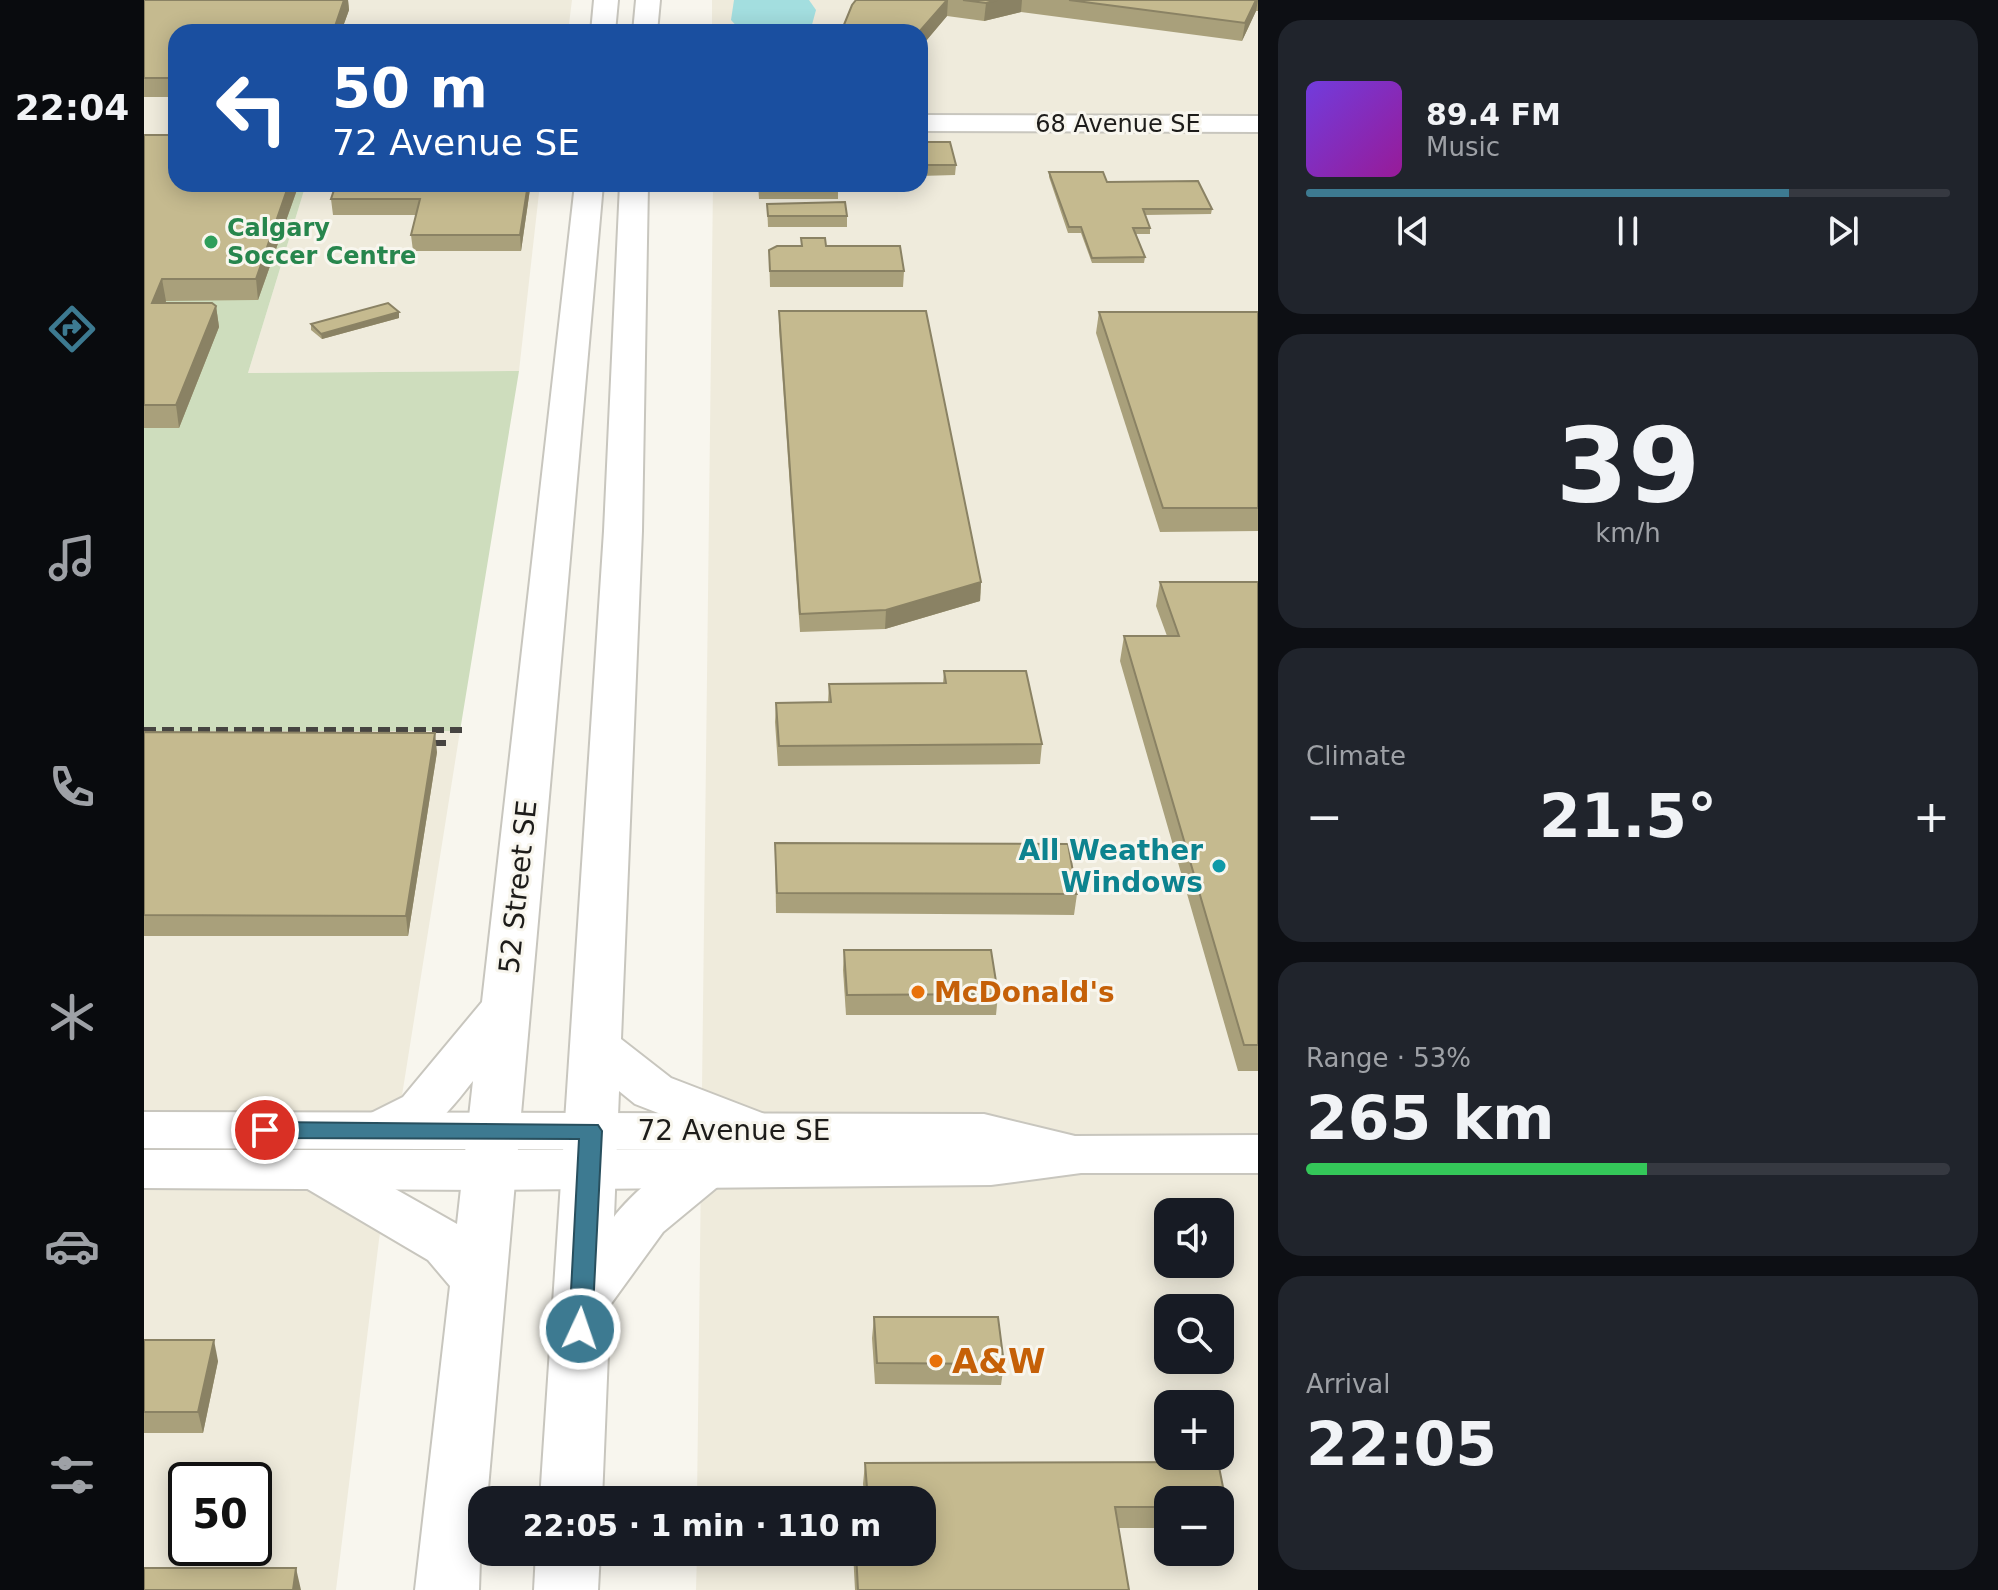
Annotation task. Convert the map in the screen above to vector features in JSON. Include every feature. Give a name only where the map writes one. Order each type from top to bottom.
[{"type":"main road","points":[[604,24],[606,0]]},
{"type":"main road","points":[[646,24],[648,0]]},
{"type":"main road","name":"52 Street SE","points":[[447,1590],[588,192]]},
{"type":"main road","points":[[572,1486],[623,531],[636,192]]},
{"type":"main road","points":[[386,1129],[421,1110],[505,1007]]},
{"type":"main road","points":[[594,1045],[653,1091],[748,1129]]},
{"type":"main road","points":[[318,1170],[448,1245],[478,1281]]},
{"type":"main road","points":[[582,1300],[644,1217],[702,1170]]},
{"type":"main road","points":[[566,1590],[567,1566]]},
{"type":"street","name":"68 Avenue SE","points":[[928,123],[1258,124]]},
{"type":"street","name":"68 Avenue SE","points":[[928,134],[953,132],[979,124]]},
{"type":"street","name":"72 Avenue SE","points":[[144,1130],[386,1129],[491,1151]]},
{"type":"street","name":"72 Avenue SE","points":[[144,1169],[318,1170],[491,1151],[590,1151],[748,1129],[984,1132],[1081,1154]]},
{"type":"street","name":"72 Avenue SE","points":[[590,1151],[702,1170],[991,1166],[1081,1154],[1258,1154]]},
{"type":"shaded area","points":[[144,0],[572,0],[569,24],[168,24],[168,145],[144,145]]},
{"type":"shaded area","points":[[712,0],[1258,0],[1258,1590],[696,1590],[697,1566],[936,1566],[936,1486],[697,1486],[713,192],[928,192],[928,24],[712,24]]},
{"type":"shaded area","points":[[304,192],[539,192],[519,371],[248,373]]},
{"type":"shaded area","points":[[144,731],[460,731],[379,1240],[336,1590],[144,1590]]},
{"type":"green space","points":[[144,145],[168,174],[168,192],[304,192],[248,373],[519,371],[460,731],[144,731]]},
{"type":"water","points":[[734,0],[809,0],[816,10],[812,24],[735,24],[731,20]]},
{"type":"building","points":[[144,0],[344,0],[336,24],[168,24],[168,78],[144,78]]},
{"type":"building","points":[[856,0],[947,0],[926,24],[844,24]]},
{"type":"building","points":[[963,0],[997,0],[986,3]]},
{"type":"building","points":[[1069,0],[1256,0],[1245,23]]},
{"type":"building","name":"Calgary Soccer Centre","points":[[144,135],[168,135],[168,192],[286,192],[256,279],[162,279],[152,303],[212,303],[216,306],[176,405],[144,405]]},
{"type":"building","points":[[928,142],[950,142],[956,165],[928,165]]},
{"type":"building","points":[[1049,172],[1103,172],[1107,182],[1198,181],[1212,209],[1143,209],[1150,228],[1133,228],[1145,257],[1092,258],[1081,227],[1069,227]]},
{"type":"building","points":[[333,192],[527,192],[520,235],[411,235],[420,199],[331,199]]},
{"type":"building","points":[[845,202],[847,216],[768,216],[767,204]]},
{"type":"building","points":[[801,238],[825,238],[826,246],[900,246],[904,271],[770,271],[769,250],[777,246],[802,246]]},
{"type":"building","points":[[388,303],[399,312],[321,334],[311,324]]},
{"type":"building","points":[[779,311],[926,311],[981,582],[886,610],[800,614]]},
{"type":"building","points":[[1099,312],[1258,312],[1258,508],[1163,508]]},
{"type":"building","name":"All Weather Windows","points":[[1160,582],[1258,582],[1258,1045],[1244,1045],[1124,636],[1179,636]]},
{"type":"building","points":[[944,671],[1026,671],[1042,744],[779,746],[776,703],[831,702],[829,684],[946,683]]},
{"type":"building","points":[[144,732],[435,733],[406,916],[144,915]]},
{"type":"building","points":[[775,843],[1068,844],[1077,894],[777,893]]},
{"type":"building","points":[[844,950],[991,950],[998,994],[847,995]]},
{"type":"building","points":[[874,1317],[998,1317],[1004,1364],[877,1363]]},
{"type":"building","points":[[144,1340],[214,1340],[198,1412],[144,1412]]},
{"type":"building","points":[[1154,1462],[1154,1470],[1220,1470],[1223,1486],[1154,1486],[1154,1507],[1115,1507],[1129,1590],[858,1590],[857,1566],[936,1566],[936,1486],[867,1486],[865,1463]]},
{"type":"building","points":[[144,1568],[296,1568],[293,1590],[144,1590]]},
{"type":"railway","points":[[144,730],[462,730]]},
{"type":"railway","points":[[416,743],[448,743]]},
{"type":"place","name":"Calgary Soccer Centre","points":[[211,242]]},
{"type":"place","name":"All Weather Windows","points":[[1219,866]]},
{"type":"place","name":"McDonald's","points":[[918,992]]},
{"type":"place","name":"A&W","points":[[936,1361]]},
{"type":"route","points":[[265,1130],[591,1131],[580,1329]]}]
